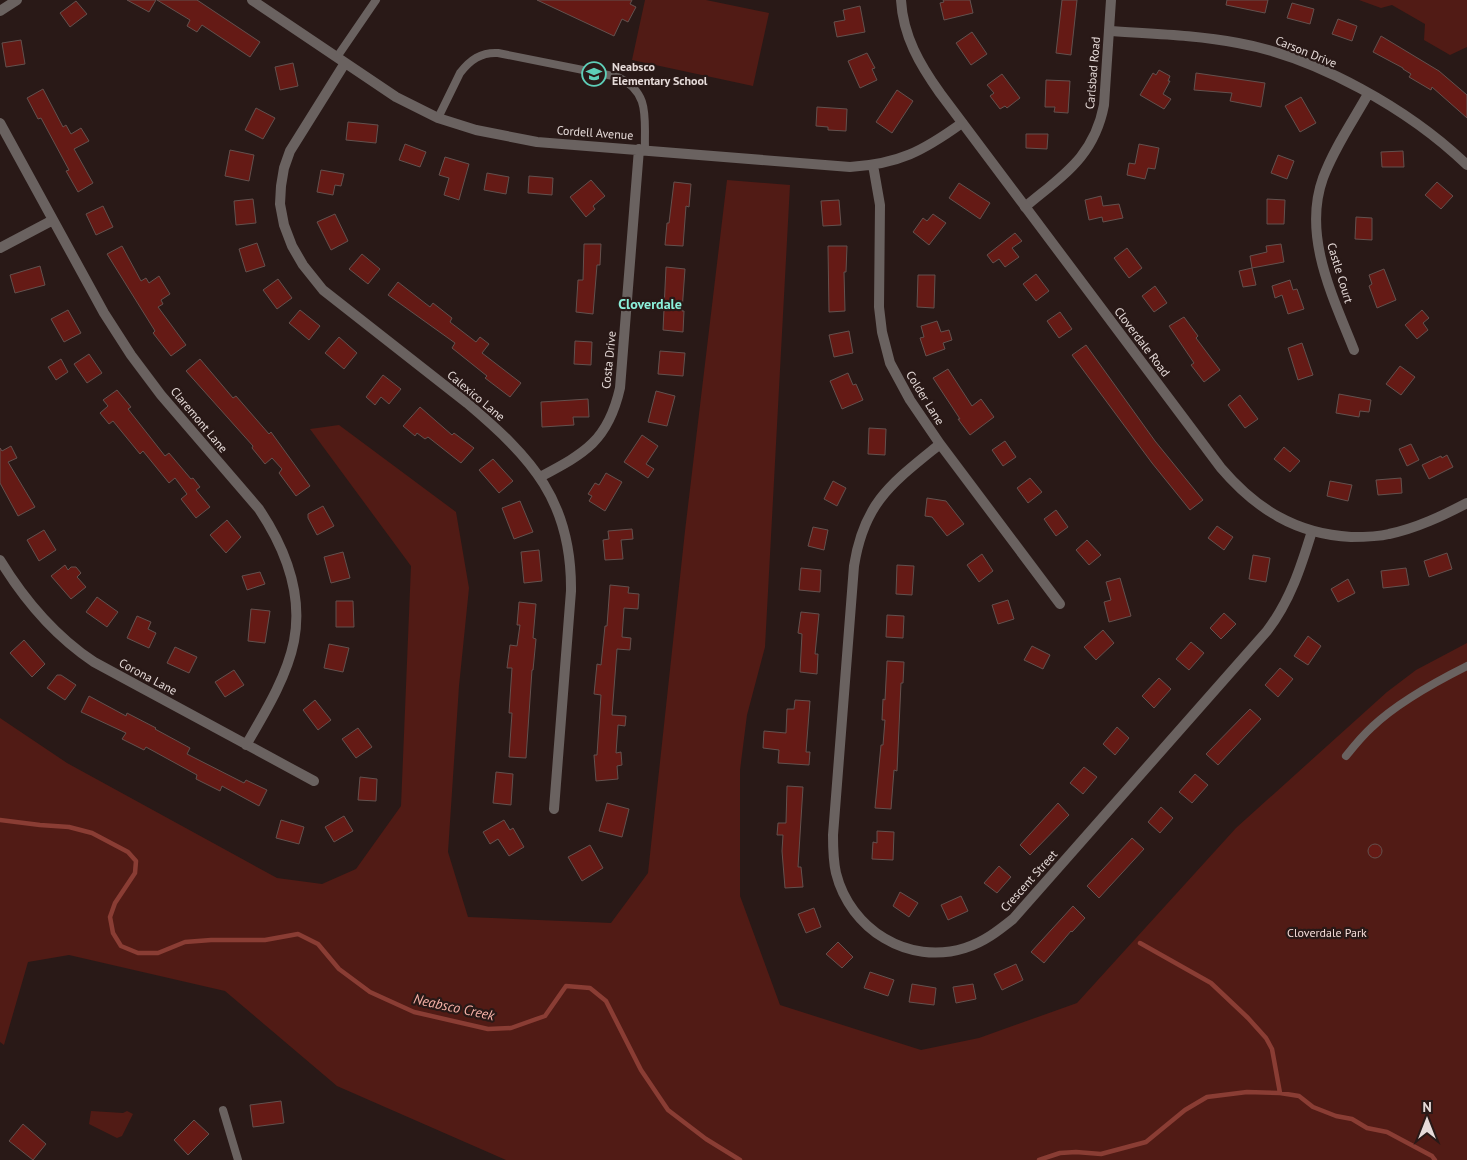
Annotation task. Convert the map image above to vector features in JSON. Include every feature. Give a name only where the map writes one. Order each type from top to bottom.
[{"type":"street","points":[[0,11],[17,0]]},
{"type":"street","name":"Cordell Avenue","points":[[252,0],[396,97],[438,118],[510,138],[537,142],[850,167],[873,165],[910,156],[930,146],[962,123]]},
{"type":"street","name":"Cloverdale Road","points":[[901,0],[906,31],[912,48],[924,71],[1237,486],[1254,502],[1274,515],[1312,531],[1338,536],[1363,537],[1387,535],[1418,525],[1467,503]]},
{"type":"street","name":"Carlsbad Road","points":[[1025,207],[1078,162],[1095,137],[1104,105],[1111,0]]},
{"type":"street","name":"Carson Drive","points":[[1109,31],[1208,38],[1259,48],[1306,64],[1401,112],[1467,165]]},
{"type":"street","name":"Calexico Lane","points":[[341,60],[290,151],[284,168],[280,204],[284,225],[292,246],[311,278],[322,290],[484,417],[517,449],[540,477],[553,500],[567,540],[571,567],[571,591],[554,809]]},
{"type":"street","name":"Castle Court","points":[[1354,350],[1334,301],[1318,250],[1316,225],[1322,180],[1330,160],[1368,94]]},
{"type":"street","name":"Claremont Lane","points":[[0,122],[104,313],[131,355],[161,395],[259,509],[272,528],[283,550],[294,591],[296,610],[294,643],[288,664],[246,745]]},
{"type":"street","name":"Costa Drive","points":[[540,477],[586,450],[608,424],[616,408],[620,388],[642,149]]},
{"type":"street","name":"Colder Lane","points":[[873,165],[880,205],[878,295],[882,332],[890,362],[898,379],[940,444],[1060,604]]},
{"type":"street","points":[[0,248],[52,220]]},
{"type":"street","name":"Crescent Street","points":[[940,444],[895,480],[884,493],[872,510],[863,529],[857,550],[833,835],[833,854],[836,872],[842,890],[854,911],[870,929],[885,940],[915,951],[951,952],[965,948],[990,936],[1013,918],[1271,625],[1294,584],[1312,531]]},
{"type":"street","name":"Corona Lane","points":[[0,560],[30,604],[47,624],[94,662],[314,781]]},
{"type":"lane","points":[[341,60],[372,1]]},
{"type":"lane","points":[[438,118],[465,66],[474,58],[483,54],[498,53],[618,77],[627,81],[638,90],[643,103],[642,149]]},
{"type":"lane","points":[[1346,756],[1372,726],[1390,712],[1443,678],[1467,666]]},
{"type":"lane","points":[[223,1110],[238,1160]]},
{"type":"green space","points":[[645,0],[706,0],[769,13],[753,86],[632,60]]},
{"type":"green space","points":[[1359,0],[1467,0],[1467,47],[1450,55],[1424,40],[1425,24],[1392,5],[1381,8]]},
{"type":"green space","name":"Cloverdale Park","points":[[727,180],[790,185],[765,647],[747,715],[740,770],[740,896],[780,1005],[921,1050],[979,1038],[1077,1003],[1236,828],[1387,692],[1416,670],[1467,643],[1467,1160],[506,1160],[337,1086],[225,991],[69,955],[28,962],[4,1045],[0,1042],[0,718],[67,763],[277,878],[322,884],[356,869],[401,806],[411,566],[310,429],[339,425],[456,512],[469,588],[459,686],[448,852],[468,917],[611,923],[648,873],[685,531]]},
{"type":"green space","points":[[91,1111],[123,1113],[127,1111],[133,1114],[122,1136],[117,1138],[89,1124]]},
{"type":"building","points":[[127,0],[156,0],[149,12]]},
{"type":"building","points":[[157,0],[197,0],[260,42],[250,57],[202,25],[197,32],[187,26],[190,20]]},
{"type":"building","name":"Neabsco Elementary School","points":[[537,0],[632,0],[630,4],[636,7],[628,22],[622,19],[614,36]]},
{"type":"building","points":[[943,0],[970,0],[973,13],[944,20],[940,3],[944,2]]},
{"type":"building","points":[[1062,0],[1077,0],[1071,55],[1056,53]]},
{"type":"building","points":[[1227,0],[1268,0],[1265,13],[1226,5]]},
{"type":"building","points":[[76,1],[87,14],[70,27],[60,13]]},
{"type":"building","points":[[1292,3],[1314,9],[1310,24],[1287,18]]},
{"type":"building","points":[[860,6],[865,32],[837,37],[834,22],[845,20],[843,10]]},
{"type":"building","points":[[1338,19],[1357,26],[1352,41],[1332,34]]},
{"type":"building","points":[[972,32],[987,54],[971,65],[956,43]]},
{"type":"building","points":[[1381,36],[1439,71],[1467,95],[1467,118],[1432,87],[1431,90],[1409,77],[1411,74],[1403,68],[1373,52]]},
{"type":"building","points":[[21,40],[25,64],[6,67],[2,43]]},
{"type":"building","points":[[867,53],[875,68],[872,69],[877,80],[860,88],[848,61]]},
{"type":"building","points":[[293,63],[298,86],[280,90],[275,67]]},
{"type":"building","points":[[1159,70],[1170,76],[1168,81],[1170,81],[1163,94],[1171,99],[1164,109],[1140,95],[1153,73],[1156,75]]},
{"type":"building","points":[[1196,73],[1265,83],[1261,107],[1230,101],[1232,93],[1194,90]]},
{"type":"building","points":[[1002,74],[1020,98],[1007,108],[1005,106],[1000,109],[990,96],[994,93],[987,85]]},
{"type":"building","points":[[1046,80],[1070,81],[1068,113],[1054,112],[1055,107],[1045,107]]},
{"type":"building","points":[[43,89],[63,127],[66,125],[71,134],[81,128],[89,141],[74,149],[93,183],[78,192],[66,171],[69,170],[41,118],[38,119],[27,98]]},
{"type":"building","points":[[897,90],[913,101],[892,133],[876,122]]},
{"type":"building","points":[[1301,97],[1316,123],[1300,132],[1285,106]]},
{"type":"building","points":[[817,107],[847,109],[846,131],[828,130],[828,127],[816,126]]},
{"type":"building","points":[[256,108],[275,118],[263,139],[245,130]]},
{"type":"building","points":[[348,122],[378,125],[376,143],[346,140]]},
{"type":"building","points":[[1026,134],[1048,134],[1047,149],[1026,148]]},
{"type":"building","points":[[405,144],[426,152],[420,167],[399,160]]},
{"type":"building","points":[[1139,144],[1159,148],[1155,169],[1148,168],[1145,179],[1127,175],[1129,163],[1135,164]]},
{"type":"building","points":[[230,150],[254,155],[249,181],[225,176]]},
{"type":"building","points":[[1403,151],[1404,167],[1382,167],[1381,152]]},
{"type":"building","points":[[1278,155],[1294,161],[1287,179],[1271,173]]},
{"type":"building","points":[[445,157],[469,164],[459,200],[444,195],[449,178],[439,175]]},
{"type":"building","points":[[321,170],[344,174],[341,186],[335,185],[333,195],[317,192]]},
{"type":"building","points":[[487,173],[509,177],[506,194],[484,190]]},
{"type":"building","points":[[529,176],[553,178],[552,195],[528,193]]},
{"type":"building","points":[[591,180],[605,196],[593,206],[595,209],[586,217],[570,197]]},
{"type":"building","points":[[674,182],[691,184],[689,207],[686,206],[683,246],[665,245]]},
{"type":"building","points":[[1437,182],[1453,196],[1441,209],[1425,195]]},
{"type":"building","points":[[959,183],[990,203],[980,219],[949,198]]},
{"type":"building","points":[[1101,196],[1103,206],[1119,204],[1123,218],[1103,222],[1102,217],[1089,220],[1085,200]]},
{"type":"building","points":[[253,199],[256,223],[236,225],[234,201]]},
{"type":"building","points":[[1267,199],[1285,200],[1284,224],[1267,224]]},
{"type":"building","points":[[839,200],[841,225],[823,226],[821,201]]},
{"type":"building","points":[[103,206],[113,227],[96,235],[86,214]]},
{"type":"building","points":[[335,214],[348,241],[331,250],[317,222]]},
{"type":"building","points":[[933,214],[946,223],[929,245],[913,232],[923,218],[927,221]]},
{"type":"building","points":[[1356,217],[1372,218],[1372,240],[1355,239]]},
{"type":"building","points":[[1015,233],[1022,241],[1012,248],[1019,257],[1005,267],[999,259],[993,263],[987,255]]},
{"type":"building","points":[[257,243],[265,266],[246,272],[239,249]]},
{"type":"building","points":[[584,244],[601,244],[600,265],[597,265],[593,314],[576,312],[578,280],[583,280]]},
{"type":"building","points":[[1281,244],[1284,262],[1252,268],[1250,256],[1267,252],[1266,246]]},
{"type":"building","points":[[122,246],[141,281],[146,278],[149,283],[159,276],[170,294],[161,300],[163,304],[158,307],[186,345],[171,356],[153,333],[155,331],[107,254]]},
{"type":"building","points":[[828,246],[847,246],[846,272],[844,272],[845,311],[829,312]]},
{"type":"building","points":[[1127,248],[1142,268],[1129,278],[1114,258]]},
{"type":"building","points":[[362,254],[380,269],[368,284],[349,269]]},
{"type":"building","points":[[40,266],[45,285],[15,293],[10,275]]},
{"type":"building","points":[[666,267],[685,269],[682,311],[684,311],[683,332],[663,330]]},
{"type":"building","points":[[1252,268],[1256,285],[1243,287],[1239,271]]},
{"type":"building","points":[[1384,269],[1396,300],[1377,308],[1369,286],[1372,284],[1369,275]]},
{"type":"building","points":[[1036,274],[1049,291],[1036,301],[1023,284]]},
{"type":"building","points":[[918,275],[935,275],[934,308],[917,307]]},
{"type":"building","points":[[278,279],[292,298],[277,309],[263,290]]},
{"type":"building","points":[[1290,280],[1293,290],[1297,289],[1304,309],[1288,314],[1282,295],[1275,298],[1272,286]]},
{"type":"building","points":[[398,282],[430,307],[433,303],[452,318],[450,322],[476,342],[480,337],[489,344],[482,353],[521,383],[510,397],[485,378],[487,376],[452,348],[455,343],[388,295]]},
{"type":"building","points":[[1155,286],[1167,303],[1154,312],[1142,296]]},
{"type":"building","points":[[68,310],[81,333],[64,342],[51,319]]},
{"type":"building","points":[[300,310],[320,326],[309,340],[289,323]]},
{"type":"building","points":[[1422,310],[1429,318],[1423,323],[1428,330],[1417,339],[1405,325]]},
{"type":"building","points":[[1060,312],[1072,329],[1059,338],[1047,321]]},
{"type":"building","points":[[1184,317],[1198,336],[1196,338],[1220,370],[1204,382],[1191,365],[1194,363],[1169,326]]},
{"type":"building","points":[[937,321],[941,332],[949,330],[952,340],[943,343],[945,349],[926,356],[920,338],[924,337],[921,326]]},
{"type":"building","points":[[849,331],[853,353],[834,357],[829,335]]},
{"type":"building","points":[[339,337],[357,353],[344,369],[325,353]]},
{"type":"building","points":[[575,341],[592,342],[591,365],[574,364]]},
{"type":"building","points":[[1302,343],[1313,375],[1298,380],[1288,348]]},
{"type":"building","points":[[1086,345],[1155,441],[1203,500],[1190,510],[1152,463],[1072,355]]},
{"type":"building","points":[[660,351],[685,353],[683,376],[658,374]]},
{"type":"building","points":[[89,354],[102,373],[87,383],[74,364]]},
{"type":"building","points":[[61,359],[68,372],[56,380],[48,367]]},
{"type":"building","points":[[200,359],[233,398],[236,396],[269,434],[271,432],[310,486],[296,496],[279,473],[282,469],[272,458],[265,464],[252,448],[253,446],[186,371]]},
{"type":"building","points":[[1400,366],[1415,377],[1401,395],[1386,384]]},
{"type":"building","points":[[948,369],[972,406],[981,399],[994,417],[970,435],[933,378]]},
{"type":"building","points":[[848,373],[853,385],[856,384],[863,400],[842,409],[830,381]]},
{"type":"building","points":[[383,375],[401,389],[389,404],[381,397],[375,405],[366,397]]},
{"type":"building","points":[[117,390],[131,407],[128,409],[165,456],[169,453],[200,487],[196,490],[210,507],[196,518],[181,499],[187,494],[175,478],[169,483],[143,451],[140,454],[113,421],[109,424],[100,413],[108,406],[103,400]]},
{"type":"building","points":[[656,391],[675,396],[667,426],[648,422]]},
{"type":"building","points":[[1339,394],[1371,400],[1369,412],[1360,411],[1359,417],[1336,413]]},
{"type":"building","points":[[1240,395],[1258,419],[1245,428],[1228,405]]},
{"type":"building","points":[[588,399],[589,417],[573,417],[574,425],[542,427],[541,402]]},
{"type":"building","points":[[420,407],[452,435],[454,433],[474,448],[461,463],[428,437],[425,439],[417,433],[415,436],[403,426]]},
{"type":"building","points":[[869,428],[886,429],[885,455],[868,454]]},
{"type":"building","points":[[642,435],[658,446],[646,464],[654,469],[648,478],[624,462]]},
{"type":"building","points":[[1005,441],[1016,457],[1003,466],[992,450]]},
{"type":"building","points":[[1411,444],[1419,460],[1407,466],[1399,449]]},
{"type":"building","points":[[11,446],[17,458],[8,462],[35,507],[18,516],[0,483],[0,448],[2,451]]},
{"type":"building","points":[[1284,447],[1300,461],[1290,472],[1274,459]]},
{"type":"building","points":[[1447,455],[1453,467],[1429,479],[1422,465]]},
{"type":"building","points":[[493,459],[513,481],[499,493],[479,470]]},
{"type":"building","points":[[606,473],[622,482],[605,511],[589,501],[592,496],[588,494],[595,483],[599,485]]},
{"type":"building","points":[[1030,478],[1042,492],[1028,503],[1017,488]]},
{"type":"building","points":[[1401,478],[1402,493],[1378,495],[1376,480]]},
{"type":"building","points":[[833,481],[846,488],[837,506],[824,499]]},
{"type":"building","points":[[1330,481],[1352,485],[1348,501],[1327,496]]},
{"type":"building","points":[[927,498],[946,501],[964,524],[947,536],[932,517],[925,516]]},
{"type":"building","points":[[520,501],[533,532],[514,539],[502,508]]},
{"type":"building","points":[[323,506],[334,526],[317,535],[308,518],[308,514]]},
{"type":"building","points":[[1056,510],[1068,527],[1056,536],[1044,519]]},
{"type":"building","points":[[227,520],[241,537],[226,553],[210,535]]},
{"type":"building","points":[[1217,526],[1233,537],[1224,550],[1208,538]]},
{"type":"building","points":[[813,527],[828,530],[824,550],[808,546]]},
{"type":"building","points":[[632,529],[633,539],[621,540],[623,559],[605,560],[603,540],[609,539],[608,531]]},
{"type":"building","points":[[44,530],[56,550],[39,561],[27,540]]},
{"type":"building","points":[[1087,540],[1101,555],[1089,565],[1076,550]]},
{"type":"building","points":[[539,550],[542,581],[524,583],[521,552]]},
{"type":"building","points":[[343,552],[350,578],[331,583],[324,557]]},
{"type":"building","points":[[1447,553],[1452,569],[1429,577],[1424,561]]},
{"type":"building","points":[[982,554],[993,571],[979,582],[967,565]]},
{"type":"building","points":[[1253,555],[1270,558],[1266,582],[1249,579]]},
{"type":"building","points":[[65,565],[68,570],[71,567],[76,567],[81,573],[77,577],[86,587],[71,599],[51,576]]},
{"type":"building","points":[[897,565],[914,566],[912,595],[896,594]]},
{"type":"building","points":[[801,568],[821,570],[820,592],[799,590]]},
{"type":"building","points":[[1406,568],[1409,585],[1383,588],[1381,571]]},
{"type":"building","points":[[260,572],[265,584],[247,590],[242,576]]},
{"type":"building","points":[[1120,578],[1131,616],[1109,622],[1104,602],[1111,600],[1106,582]]},
{"type":"building","points":[[1348,579],[1355,593],[1338,602],[1331,589]]},
{"type":"building","points":[[610,585],[629,587],[628,593],[639,594],[638,609],[624,608],[622,637],[631,638],[630,650],[617,649],[612,715],[626,716],[625,726],[618,725],[616,753],[621,752],[622,765],[617,766],[618,779],[596,781],[594,755],[597,755],[601,695],[594,694],[597,664],[601,665],[605,626],[607,626]]},
{"type":"building","points":[[97,597],[118,612],[107,627],[86,612]]},
{"type":"building","points":[[1008,600],[1014,619],[998,624],[992,605]]},
{"type":"building","points":[[336,601],[353,601],[354,627],[336,627]]},
{"type":"building","points":[[519,602],[536,604],[533,638],[536,639],[526,758],[509,757],[512,713],[509,713],[512,668],[507,668],[510,645],[517,646],[520,625],[517,625]]},
{"type":"building","points":[[251,609],[270,611],[265,643],[248,641]]},
{"type":"building","points":[[801,612],[819,614],[815,654],[818,654],[817,674],[800,672],[802,634],[798,633]]},
{"type":"building","points":[[1224,613],[1236,624],[1221,639],[1210,628]]},
{"type":"building","points":[[887,615],[904,616],[903,638],[886,637]]},
{"type":"building","points":[[137,616],[151,622],[148,629],[156,633],[149,648],[127,638]]},
{"type":"building","points":[[1103,630],[1114,643],[1096,660],[1084,647]]},
{"type":"building","points":[[1308,636],[1321,646],[1308,665],[1294,656]]},
{"type":"building","points":[[24,640],[45,664],[32,677],[10,653]]},
{"type":"building","points":[[1191,642],[1204,653],[1189,670],[1176,659]]},
{"type":"building","points":[[329,644],[349,648],[343,672],[324,668]]},
{"type":"building","points":[[1032,646],[1050,655],[1043,669],[1024,660]]},
{"type":"building","points":[[175,647],[197,657],[189,673],[167,663]]},
{"type":"building","points":[[887,661],[904,662],[903,683],[901,683],[897,771],[894,770],[891,809],[875,808],[881,745],[883,745],[885,720],[882,720],[883,699],[885,700]]},
{"type":"building","points":[[1280,668],[1293,679],[1278,697],[1265,685]]},
{"type":"building","points":[[234,670],[244,685],[225,697],[215,682]]},
{"type":"building","points":[[57,675],[61,675],[76,685],[65,700],[47,688]]},
{"type":"building","points":[[1159,678],[1171,689],[1154,708],[1142,696]]},
{"type":"building","points":[[89,696],[126,716],[127,713],[190,748],[187,754],[244,783],[246,780],[267,790],[259,806],[222,786],[220,791],[196,779],[197,775],[146,747],[144,750],[122,739],[126,733],[81,712]]},
{"type":"building","points":[[315,700],[331,720],[318,730],[303,710]]},
{"type":"building","points":[[795,700],[810,701],[806,752],[810,752],[809,765],[778,763],[779,750],[763,748],[764,731],[786,733],[787,709],[794,709]]},
{"type":"building","points":[[1250,709],[1261,719],[1218,765],[1206,754]]},
{"type":"building","points":[[1117,727],[1129,738],[1115,755],[1103,744]]},
{"type":"building","points":[[358,728],[372,747],[356,758],[342,739]]},
{"type":"building","points":[[1084,767],[1097,777],[1083,794],[1070,783]]},
{"type":"building","points":[[496,772],[513,774],[511,805],[493,803]]},
{"type":"building","points":[[1195,774],[1208,785],[1192,803],[1179,792]]},
{"type":"building","points":[[360,777],[377,779],[376,801],[358,800]]},
{"type":"building","points":[[787,786],[803,787],[798,867],[801,867],[803,887],[785,888],[782,851],[783,835],[777,835],[778,823],[786,823]]},
{"type":"building","points":[[607,803],[629,809],[622,837],[599,831]]},
{"type":"building","points":[[1058,803],[1069,815],[1030,855],[1020,845]]},
{"type":"building","points":[[1161,807],[1173,818],[1160,833],[1148,822]]},
{"type":"building","points":[[344,816],[353,831],[334,842],[325,827]]},
{"type":"building","points":[[281,820],[304,827],[299,844],[276,838]]},
{"type":"building","points":[[504,820],[510,830],[513,828],[524,847],[509,856],[498,839],[490,844],[483,832]]},
{"type":"building","points":[[877,831],[894,832],[893,860],[872,859],[873,842],[877,843]]},
{"type":"building","points":[[1132,838],[1144,849],[1099,898],[1087,886]]},
{"type":"building","points":[[1372,844],[1378,844],[1382,851],[1378,858],[1372,858],[1368,854],[1368,848]]},
{"type":"building","points":[[590,845],[603,868],[582,881],[568,857]]},
{"type":"building","points":[[999,866],[1011,877],[997,893],[984,883]]},
{"type":"building","points":[[900,892],[918,903],[909,917],[893,906]]},
{"type":"building","points":[[961,896],[968,911],[948,920],[941,905]]},
{"type":"building","points":[[1073,906],[1085,918],[1071,931],[1044,963],[1031,952]]},
{"type":"building","points":[[814,908],[821,927],[806,933],[798,914]]},
{"type":"building","points":[[838,942],[853,957],[842,968],[826,954]]},
{"type":"building","points":[[1016,964],[1023,980],[1002,990],[994,974]]},
{"type":"building","points":[[870,972],[894,980],[888,996],[864,988]]},
{"type":"building","points":[[912,984],[936,988],[934,1005],[909,1002]]},
{"type":"building","points":[[973,984],[976,999],[956,1003],[953,987]]},
{"type":"building","points":[[281,1101],[284,1123],[253,1127],[250,1105]]},
{"type":"building","points":[[194,1120],[209,1134],[188,1155],[174,1140]]},
{"type":"building","points":[[23,1124],[46,1144],[33,1160],[9,1141]]},
{"type":"waterway","name":"Neabsco Creek","points":[[0,820],[69,827],[92,833],[128,852],[136,861],[135,873],[115,903],[110,917],[113,933],[121,946],[138,953],[158,953],[185,942],[265,940],[298,934],[318,944],[339,969],[370,992],[414,1012],[488,1029],[511,1028],[545,1016],[566,986],[590,988],[606,1001],[641,1070],[668,1110],[706,1139],[740,1160]]},
{"type":"waterway","points":[[1140,943],[1211,983],[1248,1018],[1266,1038],[1272,1049],[1280,1093]]},
{"type":"waterway","name":"Neabsco Creek","points":[[1039,1160],[1060,1153],[1101,1154],[1146,1142],[1185,1110],[1207,1097],[1247,1092],[1280,1093],[1299,1096],[1313,1107],[1336,1116],[1352,1119],[1367,1128],[1387,1132],[1432,1156],[1435,1160]]},
{"type":"place","name":"Neabsco Elementary School","points":[[594,74]]},
{"type":"district","name":"Cloverdale","points":[[650,304]]}]
